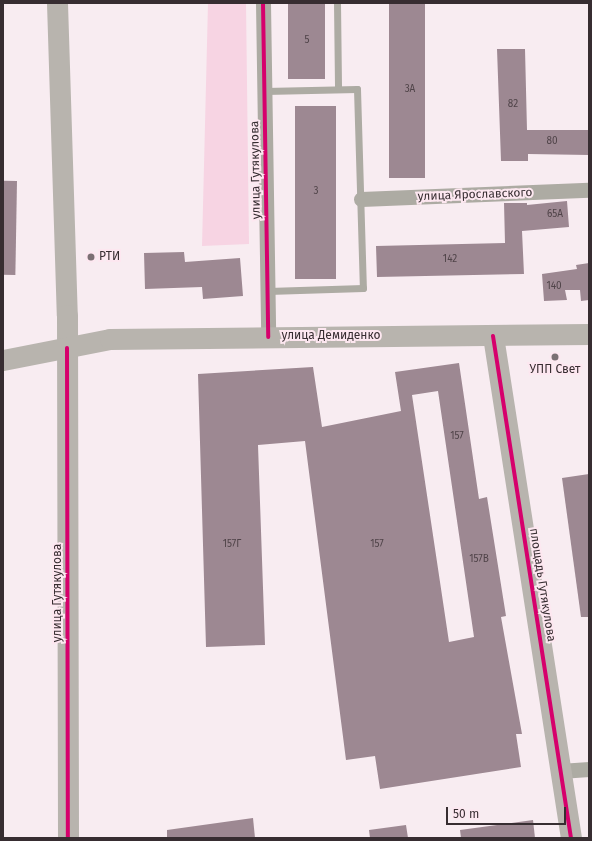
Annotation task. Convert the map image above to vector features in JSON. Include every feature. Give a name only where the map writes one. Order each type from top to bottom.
[{"type":"street","name":"улица Гутякулова","points":[[57,3],[67,348],[68,838]]},
{"type":"street","name":"улица Гутякулова","points":[[263,3],[268,337]]},
{"type":"street","name":"улица Ярославского","points":[[360,199],[589,190]]},
{"type":"street","name":"улица Демиденко","points":[[3,360],[110,339],[589,334]]},
{"type":"street","name":"площадь Гутякулова","points":[[493,336],[571,838]]},
{"type":"street","points":[[560,771],[589,769]]},
{"type":"lane","points":[[337,3],[338,89]]},
{"type":"lane","points":[[265,91],[357,89],[363,288],[268,291]]},
{"type":"shaded area","points":[[208,3],[246,3],[249,244],[202,246]]},
{"type":"building","points":[[288,3],[325,3],[325,79],[288,79]]},
{"type":"building","points":[[389,3],[425,3],[425,178],[389,178]]},
{"type":"building","points":[[497,49],[525,49],[527,130],[589,130],[589,155],[528,154],[528,161],[501,161]]},
{"type":"building","points":[[295,106],[336,106],[336,279],[295,279]]},
{"type":"building","points":[[3,181],[17,181],[15,275],[3,275]]},
{"type":"building","points":[[567,201],[569,227],[522,231],[524,274],[377,277],[376,246],[505,243],[504,203],[527,203],[527,205]]},
{"type":"building","points":[[184,252],[185,262],[240,258],[243,296],[203,299],[202,287],[145,289],[144,253]]},
{"type":"building","points":[[589,263],[589,300],[581,301],[580,290],[565,290],[567,300],[544,301],[542,274],[577,269],[576,265]]},
{"type":"building","points":[[459,363],[479,499],[487,497],[506,616],[501,617],[522,734],[516,734],[521,767],[380,789],[375,756],[346,760],[305,441],[258,445],[265,645],[206,647],[198,374],[313,367],[322,427],[401,411],[395,372]],"holes":[[[438,391],[474,637],[449,642],[412,395]]]},
{"type":"building","points":[[589,474],[589,617],[581,617],[562,478]]},
{"type":"building","points":[[253,818],[255,838],[167,838],[167,830]]},
{"type":"building","points":[[533,820],[535,838],[461,838],[460,830]]},
{"type":"building","points":[[406,825],[408,838],[370,838],[369,830]]},
{"type":"cycle path","points":[[263,3],[268,337]]},
{"type":"cycle path","points":[[493,336],[571,838]]},
{"type":"cycle path","points":[[67,348],[68,838]]},
{"type":"place","name":"РТИ","points":[[91,257]]},
{"type":"place","name":"УПП Свет","points":[[555,357]]}]
